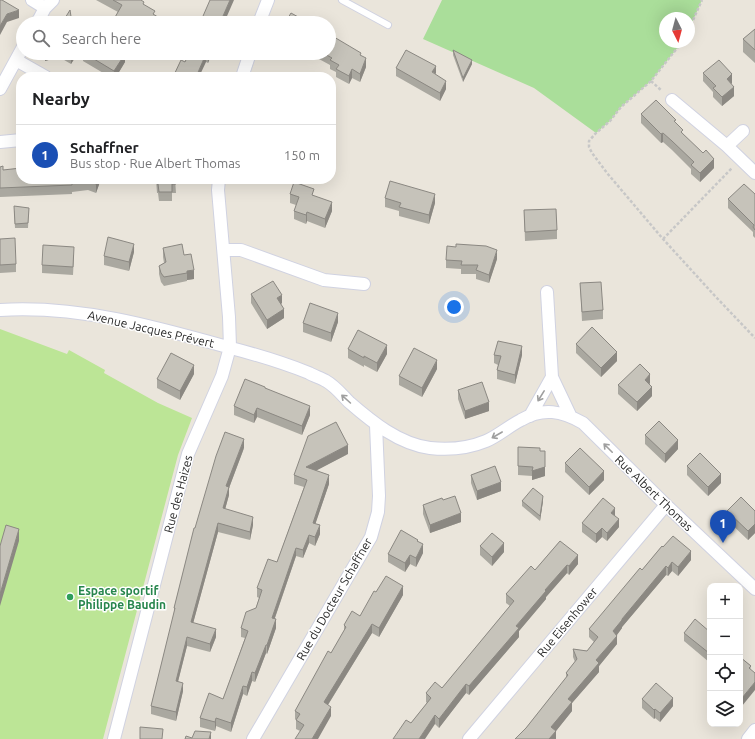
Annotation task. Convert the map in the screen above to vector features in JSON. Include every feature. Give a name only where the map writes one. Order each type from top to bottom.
[{"type":"street","points":[[32,0],[49,4],[41,16]]},
{"type":"street","points":[[262,16],[268,0]]},
{"type":"street","points":[[0,89],[16,60],[37,72]]},
{"type":"street","points":[[244,72],[248,60]]},
{"type":"street","points":[[672,100],[727,146],[755,173]]},
{"type":"street","points":[[727,146],[743,131]]},
{"type":"street","points":[[0,142],[16,140]]},
{"type":"street","name":"Rue des Haizes","points":[[114,739],[188,454],[222,376],[230,347],[218,184]]},
{"type":"street","points":[[224,250],[241,250],[324,280],[364,284]]},
{"type":"street","name":"Rue Albert Thomas","points":[[548,292],[552,378],[570,415]]},
{"type":"street","name":"Avenue Jacques Prévert","points":[[0,310],[51,310],[103,316],[163,329],[230,347]]},
{"type":"street","points":[[230,347],[298,369],[326,381],[376,425]]},
{"type":"street","points":[[530,416],[552,378]]},
{"type":"street","name":"Rue Albert Thomas","points":[[376,425],[405,440],[429,448],[452,449],[470,446],[486,441],[522,419],[530,416],[547,412],[558,412],[570,415],[583,423],[666,505],[755,589]]},
{"type":"street","name":"Rue du Docteur Schaffner","points":[[253,739],[371,537],[378,512],[379,496],[376,425]]},
{"type":"street","name":"Rue Eisenhower","points":[[469,739],[666,505]]},
{"type":"street","points":[[748,739],[755,730]]},
{"type":"lane","points":[[342,0],[388,25]]},
{"type":"path","points":[[695,16],[702,0]]},
{"type":"path","points":[[677,48],[651,81],[621,107],[610,121],[596,133],[589,141],[589,147],[607,173],[663,239],[755,338]]},
{"type":"path","points":[[663,239],[741,160]]},
{"type":"green space","points":[[442,0],[702,0],[695,16],[695,12],[659,12],[659,48],[677,48],[651,81],[621,107],[610,121],[596,133],[534,88],[423,39]]},
{"type":"green space","name":"Espace sportif Philippe Baudin","points":[[0,329],[67,354],[69,350],[105,370],[104,373],[158,403],[192,418],[178,455],[103,739],[0,739]]},
{"type":"building","points":[[0,0],[19,10],[7,14],[0,26]]},
{"type":"building","points":[[113,0],[141,0],[144,2],[143,4],[155,11],[153,14],[156,16],[116,16],[122,5]]},
{"type":"building","points":[[210,0],[230,0],[223,16],[203,16]]},
{"type":"building","points":[[70,10],[71,16],[66,16]]},
{"type":"building","points":[[291,13],[296,16],[289,16]]},
{"type":"building","points":[[755,29],[755,50],[743,39]]},
{"type":"building","points":[[336,38],[361,53],[360,55],[366,58],[360,74],[352,69],[349,76],[336,69],[339,65],[330,60],[336,60]]},
{"type":"building","points":[[406,50],[436,66],[432,72],[446,81],[440,93],[396,68]]},
{"type":"building","points":[[453,50],[472,60],[463,78]]},
{"type":"building","points":[[96,60],[121,60],[114,71]]},
{"type":"building","points":[[181,60],[185,62],[186,60],[203,60],[198,72],[175,72]]},
{"type":"building","points":[[719,60],[732,74],[727,79],[734,87],[722,97],[713,88],[716,86],[703,73]]},
{"type":"building","points":[[656,100],[676,120],[674,121],[683,130],[681,132],[703,153],[706,150],[714,159],[700,173],[691,165],[694,162],[663,133],[661,134],[641,114]]},
{"type":"building","points":[[3,166],[3,170],[16,169],[16,184],[72,185],[0,188],[0,167]]},
{"type":"building","points":[[390,181],[435,194],[429,215],[399,207],[401,203],[385,198]]},
{"type":"building","points":[[158,184],[172,184],[172,192],[159,192]]},
{"type":"building","points":[[293,184],[300,184],[314,189],[312,195],[332,202],[325,219],[307,212],[306,215],[294,211],[299,197],[290,194]]},
{"type":"building","points":[[744,184],[755,194],[755,230],[753,227],[754,225],[728,199]]},
{"type":"building","points":[[14,206],[29,208],[28,223],[15,224]]},
{"type":"building","points":[[556,209],[557,230],[525,232],[524,210]]},
{"type":"building","points":[[108,237],[134,244],[129,262],[104,256]]},
{"type":"building","points":[[15,238],[16,264],[0,265],[0,239]]},
{"type":"building","points":[[182,244],[184,255],[191,254],[194,270],[187,271],[187,273],[164,277],[159,266],[166,262],[163,248]]},
{"type":"building","points":[[456,244],[486,246],[497,250],[489,275],[476,270],[478,265],[461,265],[462,261],[446,260],[447,246],[456,247]]},
{"type":"building","points":[[43,245],[74,247],[73,267],[42,265]]},
{"type":"building","points":[[273,281],[282,295],[277,298],[284,309],[267,320],[251,294]]},
{"type":"building","points":[[601,282],[603,310],[582,312],[580,283]]},
{"type":"building","points":[[310,303],[338,313],[331,333],[303,323]]},
{"type":"building","points":[[592,327],[617,352],[601,368],[576,344]]},
{"type":"building","points":[[358,330],[387,345],[377,363],[348,349]]},
{"type":"building","points":[[498,341],[522,346],[515,375],[497,370],[501,356],[494,355]]},
{"type":"building","points":[[414,348],[437,360],[422,388],[399,376]]},
{"type":"building","points":[[171,353],[194,365],[180,391],[157,379]]},
{"type":"building","points":[[640,364],[650,374],[645,380],[652,387],[637,402],[618,385]]},
{"type":"building","points":[[245,379],[310,406],[302,426],[257,408],[254,415],[234,406]]},
{"type":"building","points":[[482,382],[489,402],[465,411],[458,390]]},
{"type":"building","points":[[659,421],[678,440],[665,454],[645,435]]},
{"type":"building","points":[[336,422],[348,445],[306,467],[329,475],[313,523],[320,525],[315,537],[309,535],[303,550],[296,548],[272,618],[276,619],[255,673],[252,672],[247,687],[243,686],[231,723],[216,718],[215,722],[200,718],[209,693],[223,699],[248,631],[241,628],[246,612],[256,608],[262,590],[257,588],[268,559],[277,562],[307,480],[294,475],[308,436]]},
{"type":"building","points":[[225,432],[244,439],[226,486],[229,487],[223,508],[253,517],[250,532],[218,523],[191,622],[216,629],[210,644],[187,637],[176,681],[183,683],[176,712],[151,706],[194,528]]},
{"type":"building","points":[[518,447],[540,448],[540,451],[545,451],[545,467],[532,471],[533,467],[518,466]]},
{"type":"building","points":[[580,448],[604,471],[589,487],[565,463]]},
{"type":"building","points":[[700,453],[721,474],[708,487],[687,466]]},
{"type":"building","points":[[495,466],[501,482],[477,491],[471,475]]},
{"type":"building","points":[[533,488],[543,496],[540,516],[522,501]]},
{"type":"building","points":[[455,496],[461,513],[430,525],[423,505],[442,498],[443,500]]},
{"type":"building","points":[[741,497],[755,511],[755,524],[748,531],[727,511]]},
{"type":"building","points":[[603,498],[615,508],[611,513],[619,519],[607,533],[602,528],[596,534],[582,523]]},
{"type":"building","points":[[6,525],[19,529],[0,594],[0,546]]},
{"type":"building","points":[[401,530],[423,544],[416,558],[410,555],[405,563],[388,554]]},
{"type":"building","points":[[492,533],[504,543],[492,557],[480,546]]},
{"type":"building","points":[[673,536],[691,551],[678,567],[672,562],[668,568],[666,566],[613,631],[617,636],[596,660],[599,663],[568,699],[572,702],[551,727],[556,731],[549,739],[515,739],[526,728],[568,675],[566,673],[577,659],[573,649],[587,651],[598,637],[589,629],[640,568],[642,570],[662,546],[663,547]]},
{"type":"building","points":[[560,541],[578,555],[545,590],[546,591],[516,626],[519,628],[469,686],[466,684],[439,719],[435,715],[419,739],[393,739],[406,720],[411,723],[431,698],[426,693],[435,682],[442,688],[514,601],[506,594],[531,566],[535,570]]},
{"type":"building","points":[[386,576],[403,586],[379,628],[372,624],[324,702],[331,707],[312,739],[295,739],[304,725],[296,720],[300,714],[295,711],[328,651],[331,653],[346,627],[344,625],[352,611],[360,616],[374,591],[376,592]]},
{"type":"building","points":[[695,619],[707,629],[707,651],[684,633]]},
{"type":"building","points":[[743,659],[751,666],[749,668],[755,673],[755,682],[743,697]]},
{"type":"building","points":[[656,683],[673,698],[660,713],[655,709],[654,710],[642,699]]},
{"type":"building","points":[[140,727],[163,729],[162,739],[140,739]]},
{"type":"building","points":[[195,731],[211,732],[209,739],[185,739],[186,736],[192,738]]},
{"type":"place","name":"Schaffner","points":[[723,543]]},
{"type":"place","name":"Espace sportif Philippe Baudin","points":[[70,597]]}]
